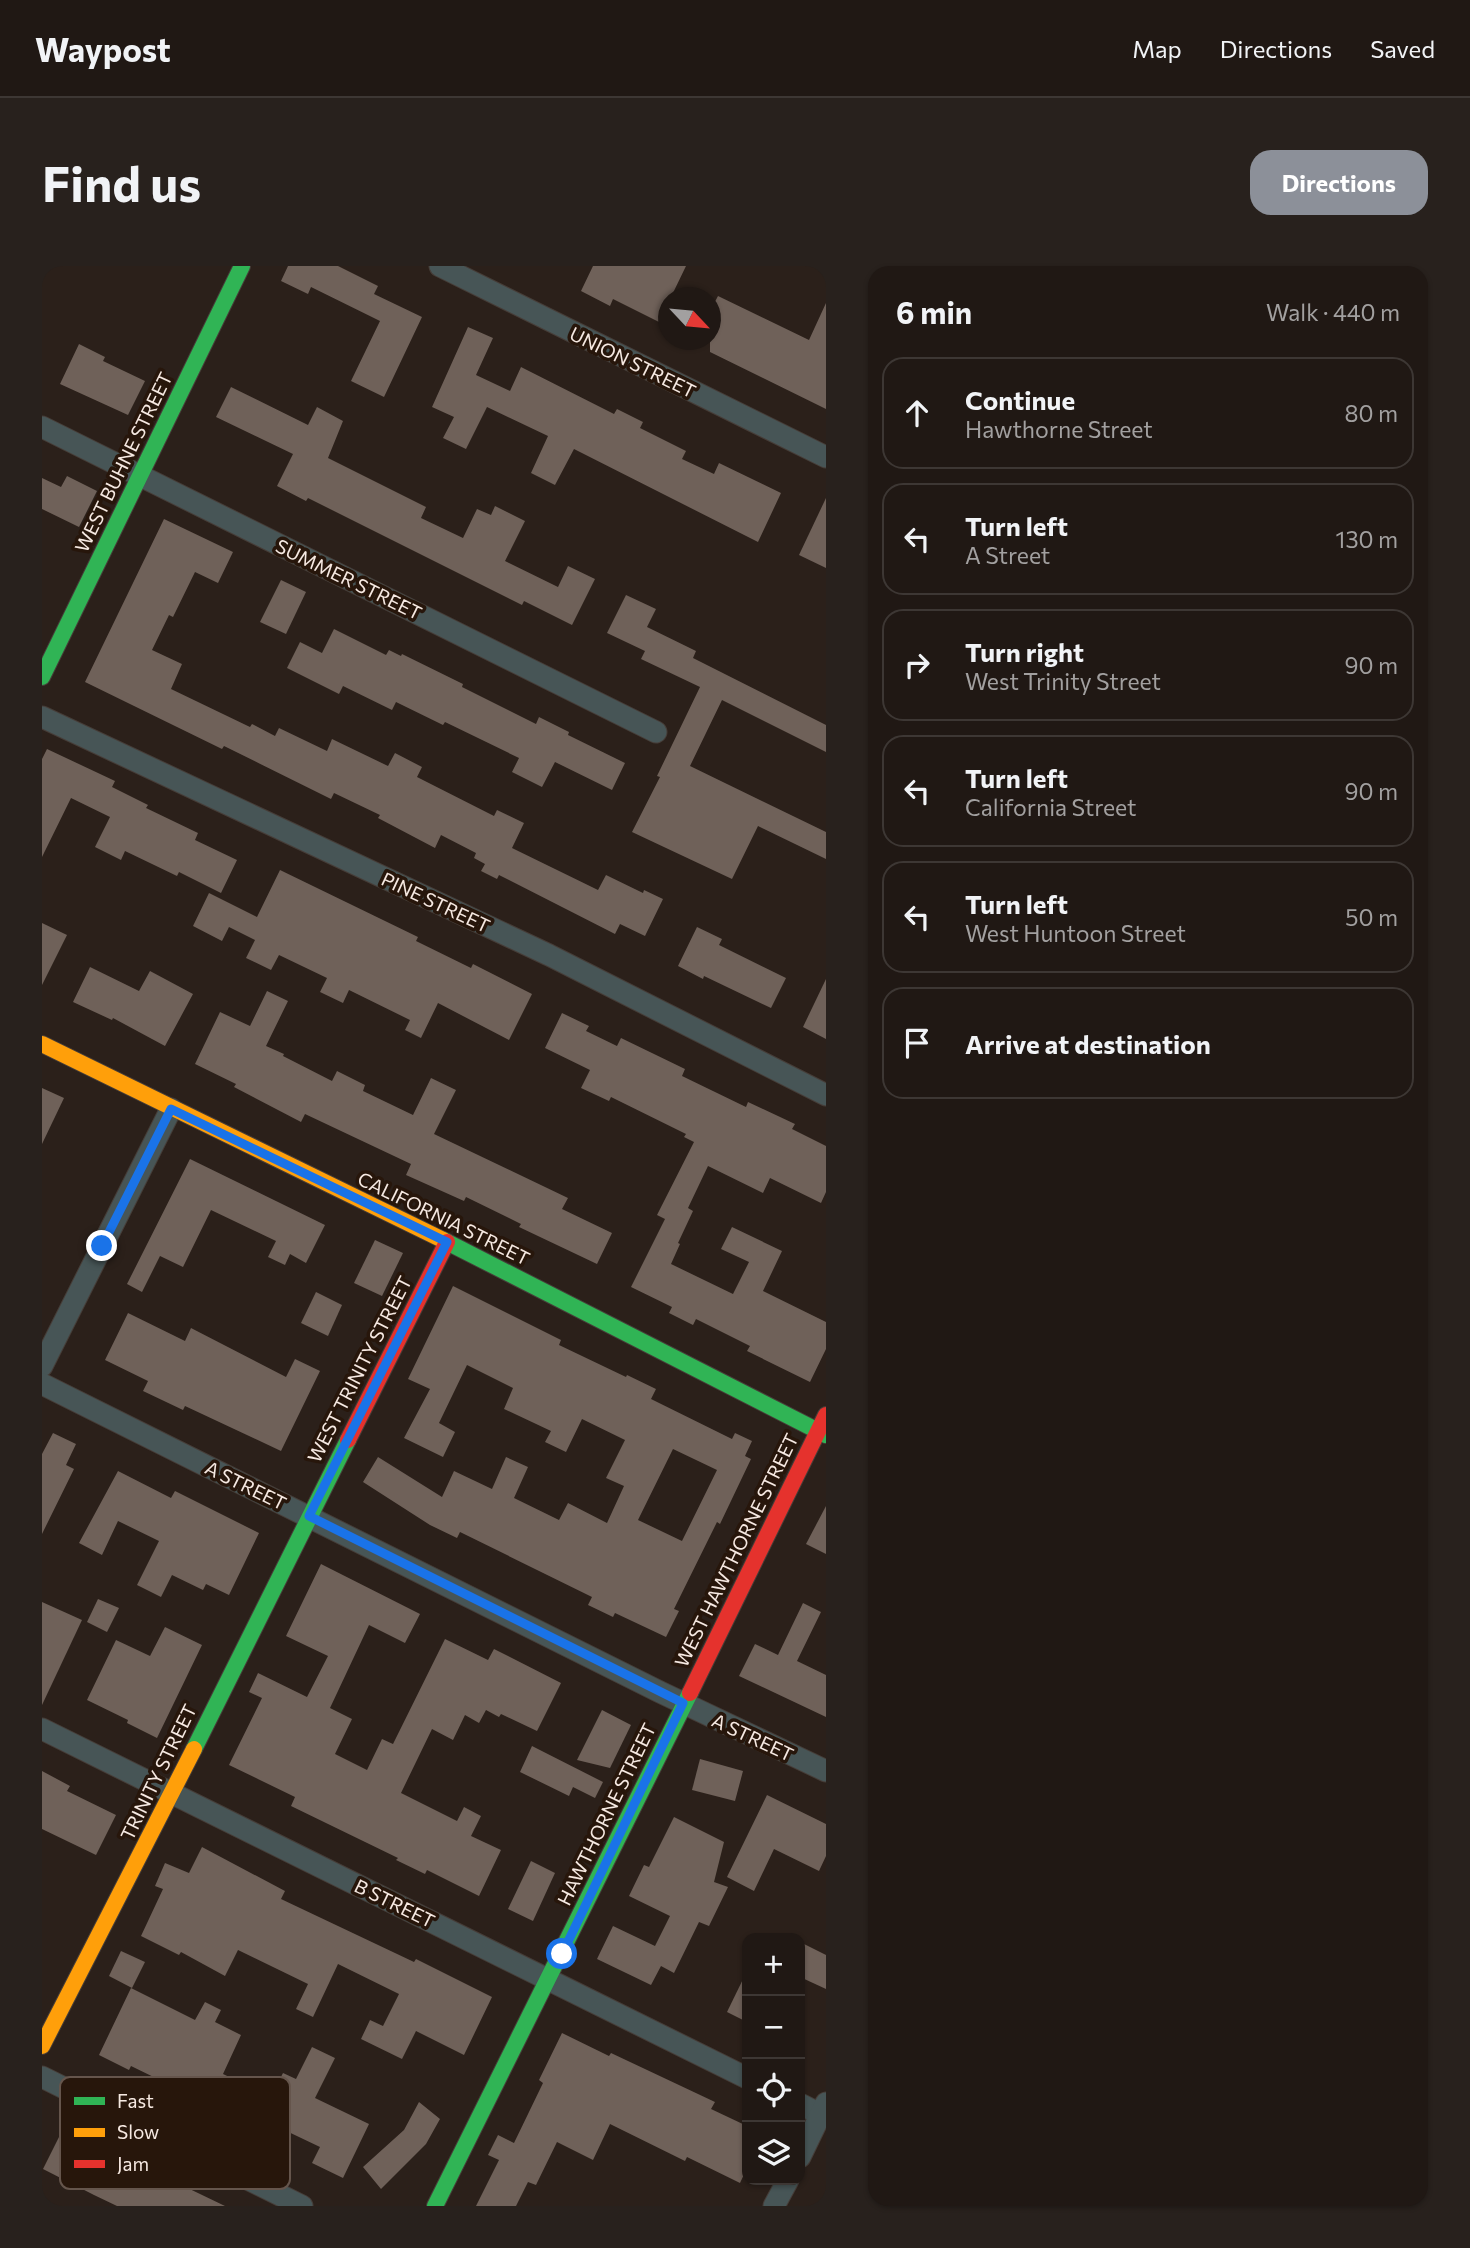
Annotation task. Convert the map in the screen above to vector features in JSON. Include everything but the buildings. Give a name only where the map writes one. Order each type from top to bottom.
[{"type":"street","name":"WEST BUHNE STREET","points":[[42,677],[242,266]]},
{"type":"street","name":"UNION STREET","points":[[440,266],[826,457]]},
{"type":"street","name":"SUMMER STREET","points":[[42,427],[656,732]]},
{"type":"street","name":"PINE STREET","points":[[42,717],[549,955],[826,1094]]},
{"type":"street","name":"CALIFORNIA STREET","points":[[42,1044],[447,1242],[822,1433]]},
{"type":"street","points":[[42,1366],[171,1109]]},
{"type":"street","name":"WEST TRINITY STREET","points":[[309,1516],[447,1242]]},
{"type":"street","name":"A STREET","points":[[42,1384],[683,1703],[826,1771]]},
{"type":"street","name":"WEST HAWTHORNE STREET","points":[[683,1703],[822,1433],[826,1415]]},
{"type":"street","name":"TRINITY STREET","points":[[42,2046],[309,1516]]},
{"type":"street","name":"HAWTHORNE STREET","points":[[435,2206],[550,1980],[683,1703]]},
{"type":"street","name":"B STREET","points":[[42,1729],[742,2076]]},
{"type":"street","points":[[42,2077],[60,2086]]},
{"type":"street","points":[[805,2105],[824,2111],[805,2147]]},
{"type":"street","points":[[774,2206],[785,2185]]},
{"type":"street","points":[[268,2189],[302,2206]]},
{"type":"traffic: fast","points":[[42,677],[242,266]]},
{"type":"traffic: fast","points":[[443,1240],[826,1435]]},
{"type":"traffic: fast","points":[[194,1749],[348,1440]]},
{"type":"traffic: fast","points":[[435,2206],[690,1693]]},
{"type":"traffic: slow","points":[[42,1044],[443,1240]]},
{"type":"traffic: slow","points":[[42,2046],[194,1749]]},
{"type":"traffic: jam","points":[[348,1440],[447,1242]]},
{"type":"traffic: jam","points":[[690,1693],[826,1415]]},
{"type":"route","points":[[102,1246],[171,1109],[447,1242],[309,1516],[683,1703],[562,1954]]}]
